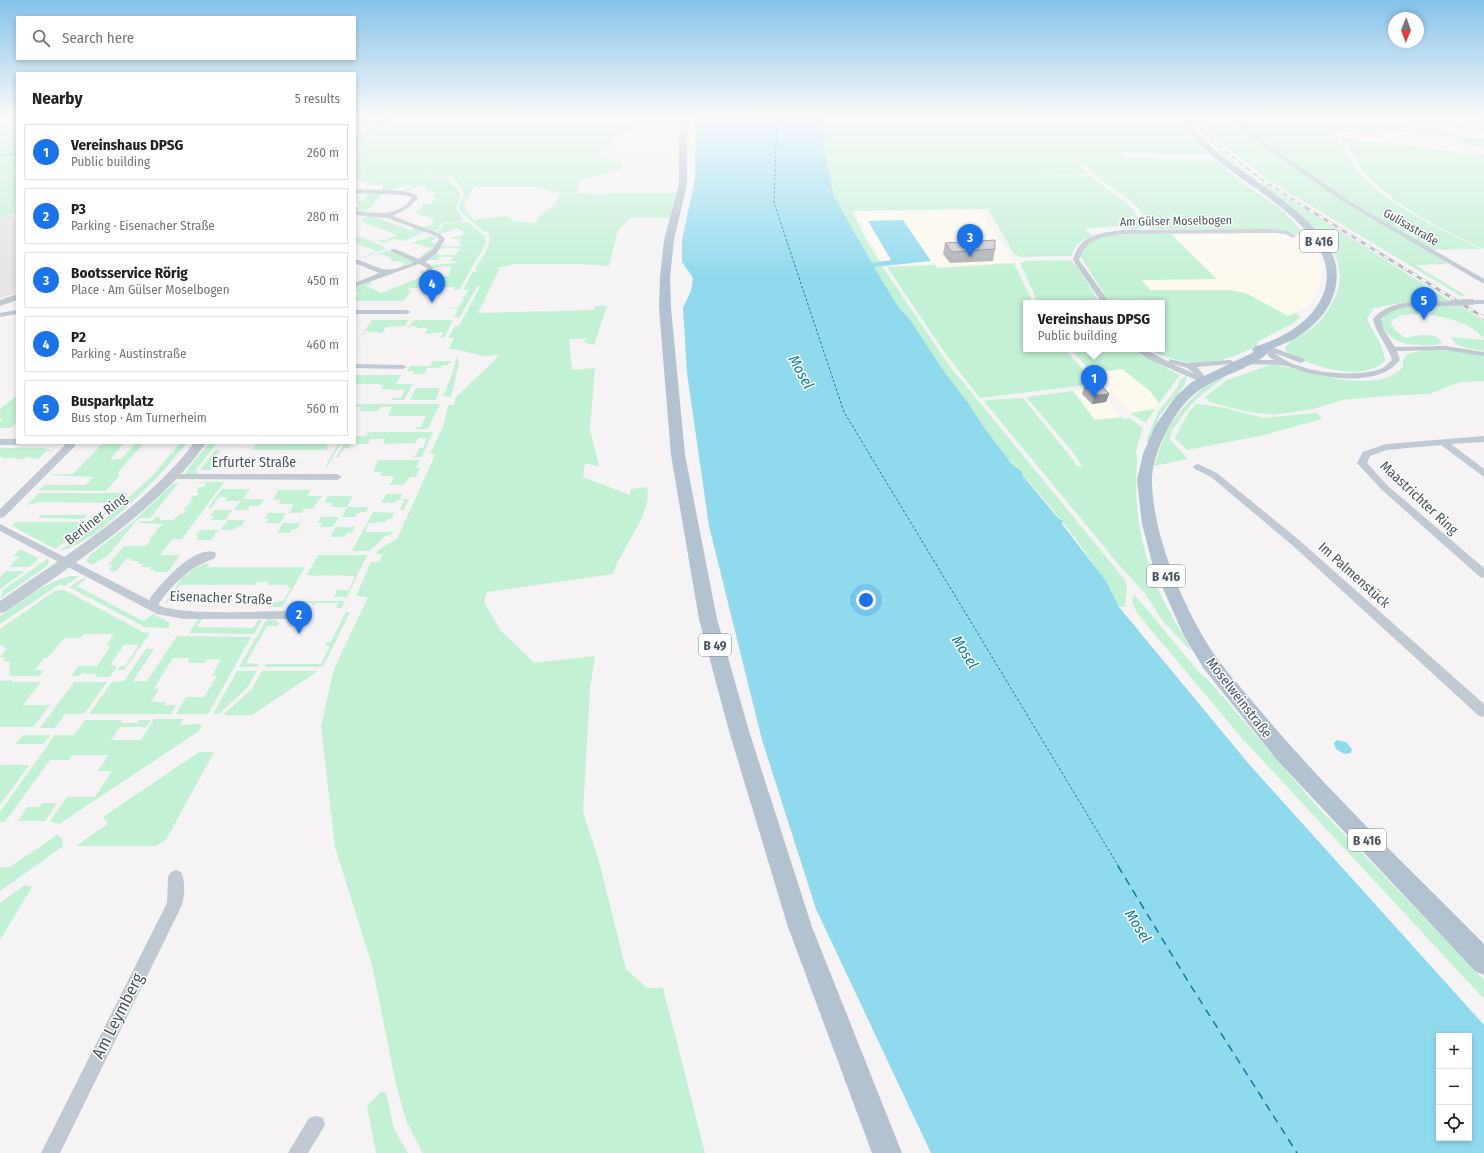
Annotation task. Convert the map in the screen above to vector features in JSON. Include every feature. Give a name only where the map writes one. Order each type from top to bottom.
[{"type":"main road","name":"B 49","points":[[683,169],[683,184],[669,240],[665,277],[665,308],[673,414],[695,552],[708,619],[737,723],[800,927],[887,1153]]},
{"type":"main road","name":"Moselweinstraße","points":[[1233,169],[1306,225],[1319,239],[1329,258],[1332,282],[1330,292],[1321,310],[1301,329],[1267,347],[1251,352],[1209,373],[1203,381],[1181,400],[1166,418],[1150,454],[1144,480],[1150,524],[1161,566],[1193,636],[1211,664],[1284,754],[1484,962]]},
{"type":"main road","name":"Moselweinstraße","points":[[1203,381],[1216,377],[1245,362],[1258,355],[1267,347]]},
{"type":"street","name":"Gulisastraße","points":[[1299,169],[1347,202],[1484,282]]},
{"type":"street","points":[[356,191],[404,193],[414,196],[415,198],[409,205],[388,216]]},
{"type":"street","points":[[356,213],[388,216],[441,236],[441,242],[434,252],[420,261],[356,285]]},
{"type":"street","name":"Am Gülser Moselbogen","points":[[1104,300],[1076,260],[1078,249],[1085,241],[1097,236],[1121,232],[1274,231],[1286,232],[1293,236]]},
{"type":"street","points":[[393,250],[420,261],[430,267],[424,280]]},
{"type":"street","points":[[356,260],[384,273]]},
{"type":"street","points":[[0,302],[16,297]]},
{"type":"street","points":[[0,306],[16,301]]},
{"type":"street","points":[[1245,362],[1271,362],[1288,364],[1328,374],[1364,375],[1379,373],[1392,366],[1396,360],[1393,349],[1378,328],[1377,319],[1383,313],[1399,307],[1484,302]]},
{"type":"street","points":[[0,311],[16,306]]},
{"type":"street","points":[[0,316],[16,312]]},
{"type":"street","points":[[356,312],[407,312]]},
{"type":"street","points":[[1267,347],[1268,352],[1273,357],[1288,364]]},
{"type":"street","points":[[1267,347],[1316,367],[1340,373],[1364,375]]},
{"type":"street","points":[[1393,349],[1454,349],[1484,354]]},
{"type":"street","points":[[1143,352],[1203,381]]},
{"type":"street","points":[[1150,352],[1183,364],[1199,372],[1203,381]]},
{"type":"street","points":[[1183,364],[1202,365],[1230,362]]},
{"type":"street","points":[[356,366],[403,366]]},
{"type":"street","name":"Maastrichter Ring","points":[[1484,439],[1386,446],[1366,454],[1362,462],[1385,488],[1484,574]]},
{"type":"street","points":[[0,442],[16,442]]},
{"type":"street","points":[[1442,442],[1484,474]]},
{"type":"street","points":[[0,515],[70,446],[70,444]]},
{"type":"street","name":"Berliner Ring","points":[[0,608],[68,561],[154,495],[172,477],[199,444]]},
{"type":"street","name":"Im Palmenstück","points":[[1198,467],[1214,475],[1295,542],[1484,712]]},
{"type":"street","name":"Erfurter Straße","points":[[172,477],[336,477]]},
{"type":"street","name":"Eisenacher Straße","points":[[0,527],[161,610],[173,614],[289,615]]},
{"type":"street","points":[[152,605],[181,569],[211,555]]},
{"type":"street","name":"Am Leymberg","points":[[50,1153],[175,904],[176,877]]},
{"type":"street","points":[[297,1153],[316,1125]]},
{"type":"shaded area","points":[[981,210],[1014,263],[937,268],[935,264],[887,266],[870,240],[856,211]]},
{"type":"shaded area","points":[[0,217],[16,217],[16,293],[0,298]]},
{"type":"shaded area","points":[[1277,229],[1300,236],[1307,236],[1316,247],[1323,270],[1320,286],[1307,307],[1289,316],[1246,293],[1228,290],[1150,290],[1142,280],[1216,279],[1168,231]]},
{"type":"shaded area","points":[[1122,369],[1150,391],[1159,403],[1155,409],[1130,413],[1092,373]]},
{"type":"shaded area","points":[[1093,388],[1121,417],[1095,420],[1073,391]]},
{"type":"green space","points":[[0,169],[16,169],[16,213],[0,218]]},
{"type":"green space","points":[[356,169],[620,169],[581,180],[576,193],[601,195],[611,193],[676,193],[670,218],[631,218],[618,230],[609,266],[579,264],[515,264],[497,268],[499,270],[478,313],[594,310],[595,306],[607,306],[594,345],[583,342],[587,338],[569,339],[572,370],[595,368],[590,429],[599,467],[585,463],[583,477],[630,495],[631,489],[647,487],[648,497],[641,519],[613,574],[487,592],[484,602],[501,631],[534,663],[595,656],[590,689],[583,812],[599,861],[626,969],[647,988],[663,988],[705,1153],[423,1153],[407,1123],[396,1085],[372,965],[335,847],[321,726],[334,669],[368,597],[356,596],[371,562],[379,562],[383,554],[375,554],[381,548],[397,539],[435,455],[430,454],[444,424],[448,405],[454,405],[456,397],[499,356],[486,356],[449,349],[454,338],[448,338],[455,326],[459,326],[480,287],[477,287],[459,318],[452,315],[455,315],[458,309],[453,308],[459,307],[464,298],[459,298],[465,296],[469,290],[463,290],[473,272],[481,271],[475,270],[488,247],[489,242],[488,232],[484,232],[460,211],[459,206],[464,193],[453,177],[409,174],[448,178],[460,193],[457,209],[464,220],[442,224],[439,226],[440,229],[434,232],[422,227],[434,223],[432,222],[435,220],[424,216],[419,217],[422,215],[415,213],[421,209],[423,204],[430,204],[436,199],[432,195],[437,192],[424,191],[428,187],[424,186],[404,192],[400,192],[412,186],[380,191],[383,189],[381,189],[383,185],[366,185],[369,182],[356,180]],"holes":[[[474,187],[534,187],[561,193],[554,205],[535,223],[513,221],[507,216],[473,220],[464,205]]]},
{"type":"green space","points":[[828,169],[1083,169],[1089,175],[963,174],[1090,176],[1130,206],[1144,228],[1132,230],[1114,226],[1084,229],[1094,236],[1079,243],[1072,256],[1020,257],[1014,254],[988,209],[852,211],[867,241],[880,262],[872,263],[834,196]]},
{"type":"green space","points":[[1088,169],[1226,169],[1241,182],[1282,210],[1307,236],[1300,236],[1277,229],[1152,229],[1141,212],[1130,200]]},
{"type":"green space","points":[[1240,169],[1450,301],[1395,304],[1374,308],[1367,318],[1380,344],[1385,361],[1375,368],[1350,372],[1337,370],[1310,363],[1287,352],[1285,348],[1317,324],[1328,310],[1338,288],[1340,277],[1339,267],[1331,247],[1324,237],[1299,213]]},
{"type":"green space","points":[[1254,169],[1356,169],[1369,183],[1415,216],[1481,249],[1427,250],[1448,264],[1415,265],[1466,296],[1461,296],[1268,180]]},
{"type":"green space","points":[[1362,169],[1484,169],[1484,249],[1438,227],[1409,210],[1395,200]]},
{"type":"green space","points":[[356,193],[382,193],[374,204],[364,213],[361,212],[361,210],[356,210],[359,203],[356,201],[362,201],[369,194]]},
{"type":"green space","points":[[367,216],[380,216],[377,218],[410,230],[415,228],[425,232],[403,241],[395,239],[385,243],[377,240],[384,240],[397,235],[360,221]]},
{"type":"green space","points":[[467,222],[485,236],[486,243],[459,290],[454,290],[455,287],[423,287],[419,290],[424,283],[427,283],[425,286],[439,286],[444,276],[448,276],[450,272],[449,270],[451,267],[444,266],[432,269],[432,265],[456,263],[458,261],[450,261],[454,257],[438,257],[437,259],[442,260],[427,260],[435,255],[454,255],[461,249],[446,247],[439,250],[442,246],[461,246],[461,244],[459,244],[461,239],[451,239],[464,235],[462,233],[464,232],[458,228],[440,234],[437,232],[441,230],[442,225],[445,224]]},
{"type":"green space","points":[[1119,234],[1171,234],[1217,279],[1142,280],[1150,290],[1228,290],[1246,293],[1288,316],[1295,313],[1301,317],[1290,325],[1257,342],[1257,346],[1229,358],[1204,363],[1192,363],[1166,357],[1154,352],[1165,352],[1165,300],[1108,300],[1079,254],[1091,241],[1101,237]]},
{"type":"green space","points":[[434,235],[437,238],[430,241],[434,243],[438,241],[422,258],[418,259],[431,248],[413,243],[398,248]]},
{"type":"green space","points":[[356,236],[368,239],[365,240],[369,240],[386,248],[364,258],[363,257],[377,251],[356,243]]},
{"type":"green space","points":[[386,251],[391,251],[415,261],[399,267],[405,263],[390,260],[392,259],[382,254],[373,256]]},
{"type":"green space","points":[[1026,261],[1071,261],[1080,269],[1079,270],[1098,300],[1037,300],[1020,263]]},
{"type":"green space","points":[[1014,263],[1032,300],[1023,300],[1023,352],[1068,352],[1095,384],[980,398],[945,353],[887,267],[936,265],[937,268]]},
{"type":"green space","points":[[882,266],[948,364],[1125,580],[1127,587],[1126,606],[1119,607],[1099,572],[1075,538],[1049,505],[1022,475],[1022,472],[1006,457],[983,426],[910,320],[899,308],[874,267]]},
{"type":"green space","points":[[428,269],[418,288],[409,288],[408,290],[411,290],[404,301],[356,301],[356,296],[359,294],[356,292],[356,288],[370,282],[372,283],[366,286],[381,293],[421,277],[422,274],[418,272]]},
{"type":"green space","points":[[1460,306],[1484,321],[1484,339],[1479,333],[1466,325],[1430,315],[1438,307]]},
{"type":"green space","points":[[1431,307],[1422,314],[1402,315],[1392,320],[1391,324],[1396,331],[1405,338],[1430,335],[1439,339],[1442,343],[1440,344],[1417,345],[1398,341],[1388,334],[1381,322],[1385,316],[1396,309]]},
{"type":"green space","points":[[372,320],[408,320],[405,326],[386,327],[382,333],[366,331],[360,337]]},
{"type":"green space","points":[[414,320],[453,320],[444,338],[440,338],[443,332],[425,334],[428,328],[416,328],[417,326],[411,326],[405,332]]},
{"type":"green space","points":[[1451,338],[1484,340],[1484,351],[1461,346],[1453,341]]},
{"type":"green space","points":[[1426,350],[1458,351],[1484,356],[1484,381],[1460,382],[1429,394],[1343,400],[1313,409],[1273,415],[1243,411],[1210,402],[1205,397],[1227,380],[1270,365],[1278,365],[1343,380],[1377,380],[1392,376],[1403,367],[1403,361],[1407,354]]},
{"type":"green space","points":[[1074,352],[1138,352],[1180,375],[1159,403],[1150,391],[1122,369],[1092,373]]},
{"type":"green space","points":[[457,356],[459,363],[451,397],[443,396],[452,375]]},
{"type":"green space","points":[[433,361],[451,361],[448,365],[442,365],[440,368],[427,368],[424,374],[413,374],[414,371],[407,371],[410,366],[430,366]]},
{"type":"green space","points":[[356,375],[401,375],[396,384],[413,384],[404,400],[391,400],[392,398],[401,398],[405,390],[381,389],[383,386],[379,384],[356,384]]},
{"type":"green space","points":[[1186,376],[1187,377],[1183,387],[1160,415],[1149,442],[1146,441],[1158,412],[1177,388],[1180,380]]},
{"type":"green space","points":[[1222,377],[1223,379],[1206,391],[1185,412],[1169,438],[1188,459],[1154,466],[1165,434],[1175,418],[1189,401],[1206,386]]},
{"type":"green space","points":[[416,388],[440,388],[436,400],[410,400]]},
{"type":"green space","points":[[1073,391],[1095,420],[1121,417],[1124,419],[1129,418],[1143,428],[1136,452],[1136,489],[1142,539],[1148,562],[1167,607],[1193,651],[1187,647],[1162,620],[1144,592],[1120,566],[984,401],[1023,398],[1074,461],[1076,466],[1082,466],[1072,451],[1026,397]]},
{"type":"green space","points":[[16,396],[16,423],[10,428],[0,428],[0,422],[3,419],[0,419],[0,409]]},
{"type":"green space","points":[[356,404],[440,404],[428,429],[415,429],[416,427],[421,427],[426,416],[388,416],[392,407],[381,407],[378,411],[359,411],[362,407],[356,407]]},
{"type":"green space","points":[[1196,404],[1221,407],[1263,418],[1317,413],[1322,419],[1264,435],[1187,450],[1175,438],[1188,413]]},
{"type":"green space","points":[[1155,409],[1146,422],[1130,413]]},
{"type":"green space","points":[[368,432],[433,432],[422,457],[412,457],[416,455],[419,448],[423,448],[427,438],[418,438],[415,443],[383,444],[385,439],[370,439],[368,444],[356,444],[356,436],[366,436]]},
{"type":"green space","points":[[102,444],[123,444],[110,460],[121,459],[135,444],[143,444],[118,472],[119,476],[106,491],[39,490],[44,485],[86,485],[93,477],[50,475],[73,474]]},
{"type":"green space","points":[[179,444],[186,444],[146,489],[109,522],[91,536],[74,546],[59,551],[105,519],[153,475]]},
{"type":"green space","points":[[208,444],[216,444],[195,471],[198,472],[196,474],[186,474],[186,471]]},
{"type":"green space","points":[[256,444],[329,444],[327,447],[329,449],[323,450],[252,450]]},
{"type":"green space","points":[[338,444],[340,444],[327,467],[325,467]]},
{"type":"green space","points":[[344,444],[351,444],[349,448],[345,448],[339,456],[340,457],[336,457]]},
{"type":"green space","points":[[0,448],[43,448],[54,451],[47,451],[38,459],[26,457],[24,459],[16,459],[17,457],[2,459],[4,457],[0,457]]},
{"type":"green space","points":[[215,450],[221,450],[212,461],[230,461],[227,466],[214,466],[210,470],[200,470]]},
{"type":"green space","points":[[378,460],[420,460],[416,468],[420,468],[416,477],[410,477],[403,485],[390,485],[394,476],[380,476],[381,472],[373,472]]},
{"type":"green space","points":[[270,461],[299,461],[296,466],[266,466]]},
{"type":"green space","points":[[179,482],[150,518],[139,518],[107,556],[92,565],[86,561],[90,555],[134,521],[173,484]]},
{"type":"green space","points":[[188,482],[224,482],[182,539],[172,539],[160,555],[180,555],[168,572],[154,572],[155,570],[150,570],[151,567],[142,567],[143,564],[138,564],[139,561],[130,561],[131,559],[126,559],[116,571],[108,571],[113,565],[108,565],[124,546],[146,546],[152,539],[149,539],[157,531],[155,531],[163,524],[139,523],[141,521],[152,521],[156,517],[161,517],[159,520],[174,520],[179,514],[183,514],[186,510],[183,510],[192,501],[189,501],[193,496],[197,496],[199,493],[196,492],[200,487],[204,487],[206,483]]},
{"type":"green space","points":[[222,489],[250,489],[243,499],[264,499],[259,506],[250,506],[247,510],[234,510],[241,501],[225,501],[227,497],[219,497],[211,508],[208,508]]},
{"type":"green space","points":[[278,490],[311,490],[307,496],[322,496],[312,509],[304,509],[302,513],[289,513],[294,504],[279,504],[281,500],[273,500]]},
{"type":"green space","points":[[39,493],[128,493],[100,519],[89,519],[92,515],[102,515],[113,503],[43,502],[27,505]]},
{"type":"green space","points":[[386,494],[402,494],[400,499],[409,499],[404,510],[400,510],[404,500],[396,500],[395,503],[381,503]]},
{"type":"green space","points":[[328,496],[353,496],[347,507],[331,507],[333,503],[324,503]]},
{"type":"green space","points":[[347,507],[369,507],[366,512],[357,513],[355,517],[342,517]]},
{"type":"green space","points":[[215,510],[232,510],[225,520],[211,520],[214,516],[210,516]]},
{"type":"green space","points":[[373,512],[394,513],[392,518],[388,519],[386,522],[369,523],[365,532],[393,532],[391,535],[385,536],[370,551],[352,551]]},
{"type":"green space","points":[[268,513],[286,513],[280,523],[266,523],[269,519],[265,519]]},
{"type":"green space","points":[[41,515],[87,515],[84,519],[38,518]]},
{"type":"green space","points":[[321,517],[339,517],[333,527],[320,527],[322,523],[318,523]]},
{"type":"green space","points":[[228,520],[245,520],[242,526],[238,526],[234,530],[220,530]]},
{"type":"green space","points":[[16,522],[94,522],[55,549],[12,526]]},
{"type":"green space","points":[[283,523],[301,523],[297,529],[292,529],[290,533],[277,533]]},
{"type":"green space","points":[[336,527],[355,527],[352,533],[347,533],[345,537],[330,537]]},
{"type":"green space","points":[[200,530],[218,530],[211,540],[196,540],[199,537],[196,536]]},
{"type":"green space","points":[[20,549],[38,558],[30,567],[9,567],[19,557],[13,556]]},
{"type":"green space","points":[[318,555],[367,555],[347,597],[334,597],[337,590],[349,590],[355,576],[307,575]]},
{"type":"green space","points":[[49,558],[48,565],[1,598],[3,590]]},
{"type":"green space","points":[[204,564],[209,564],[207,567],[305,567],[282,607],[271,607],[274,602],[283,601],[291,588],[287,587],[288,585],[267,585],[269,582],[257,582],[255,585],[180,585],[167,603],[165,603],[184,575],[188,575],[192,570]]},
{"type":"green space","points":[[6,571],[25,571],[0,589],[0,577]]},
{"type":"green space","points":[[72,576],[79,576],[65,586],[60,584],[0,624],[0,616],[25,598],[52,582]]},
{"type":"green space","points":[[84,578],[86,579],[77,586],[143,621],[153,614],[169,622],[169,628],[145,627],[69,587]]},
{"type":"green space","points":[[64,590],[143,632],[150,633],[124,670],[117,670],[121,666],[125,666],[139,645],[124,645],[110,665],[117,666],[110,677],[95,677],[97,674],[82,673],[79,676],[71,676],[79,666],[97,666],[111,646],[106,646],[114,634],[83,634],[80,638],[64,638],[48,657],[44,658],[35,670],[44,670],[39,676],[10,676],[9,661],[3,661],[6,658],[0,657],[7,649],[0,644],[0,629],[55,591]]},
{"type":"green space","points":[[1134,594],[1197,670],[1212,684],[1315,804],[1484,980],[1484,999],[1240,736],[1137,613],[1132,600]]},
{"type":"green space","points":[[292,601],[345,601],[342,608],[336,608],[338,603],[316,603],[315,605],[312,605],[312,603],[293,603],[288,611],[286,611]]},
{"type":"green space","points":[[346,612],[350,612],[323,667],[264,667],[266,664],[321,664],[330,646],[325,646],[327,642],[331,642]]},
{"type":"green space","points":[[198,619],[202,619],[197,627],[253,628],[258,620],[262,620],[254,634],[189,633]]},
{"type":"green space","points":[[267,619],[275,620],[279,623],[278,626],[267,626],[246,663],[259,664],[257,667],[239,667]]},
{"type":"green space","points":[[177,636],[251,637],[208,714],[176,714],[186,697],[204,697],[217,676],[212,676],[221,659],[208,659],[205,663],[187,663],[190,658],[173,658],[154,688],[159,689],[151,702],[166,702],[164,705],[176,705],[171,714],[89,714],[112,682],[124,681],[146,649],[154,649],[133,681],[147,681]]},
{"type":"green space","points":[[237,671],[257,671],[247,688],[219,714],[213,714]]},
{"type":"green space","points":[[262,671],[318,671],[252,715],[223,715],[252,689]]},
{"type":"green space","points":[[13,680],[12,682],[41,682],[23,705],[50,705],[33,727],[0,727],[0,681]]},
{"type":"green space","points":[[74,682],[107,682],[84,714],[65,714],[55,728],[40,728]]},
{"type":"green space","points":[[154,719],[183,719],[180,725],[202,724],[199,731],[59,824],[50,821],[67,797],[95,797],[112,771],[98,771],[108,755],[72,755],[69,760],[50,760],[5,822],[0,822],[0,812],[55,735],[74,735],[85,720],[122,720],[120,723],[137,723],[139,720],[151,720],[146,727],[120,727],[111,740],[141,740]]},
{"type":"green space","points":[[23,735],[51,735],[43,744],[16,744]]},
{"type":"green space","points":[[199,752],[214,752],[166,840],[156,846],[76,846],[108,824],[103,817]]},
{"type":"green space","points":[[0,765],[29,765],[0,805]]},
{"type":"green space","points":[[42,803],[57,803],[45,821],[18,821],[27,807],[39,807]]},
{"type":"green space","points":[[57,835],[62,839],[63,846],[0,891],[0,867],[10,867]]},
{"type":"green space","points":[[25,885],[32,887],[0,940],[0,903]]},
{"type":"green space","points":[[381,1092],[386,1092],[394,1129],[408,1153],[376,1153],[367,1106]]},
{"type":"water","name":"Mosel","points":[[695,169],[828,169],[834,196],[872,263],[891,260],[868,221],[903,220],[931,261],[874,267],[899,308],[911,321],[941,367],[969,404],[983,426],[1011,463],[1022,472],[1022,475],[1058,518],[1063,521],[1062,524],[1106,581],[1119,607],[1248,763],[1484,1025],[1484,1153],[931,1153],[816,909],[762,740],[709,526],[687,373],[683,308],[691,291],[693,278],[682,262],[682,240],[695,179]]},
{"type":"water","points":[[1337,740],[1346,742],[1352,749],[1351,753],[1344,754],[1336,749],[1334,743]]},
{"type":"building","points":[[995,240],[995,249],[952,252],[945,243]]},
{"type":"building","points":[[1099,383],[1109,394],[1095,395],[1085,385]]},
{"type":"ferry route","points":[[775,169],[774,203],[844,412],[1119,867]]},
{"type":"ferry route","points":[[1118,866],[1189,983],[1297,1153]]},
{"type":"railway","points":[[1248,169],[1262,180],[1302,205]]},
{"type":"railway","points":[[1300,204],[1483,317]]},
{"type":"place","name":"Bootsservice Rörig","points":[[970,257]]},
{"type":"place","name":"P2","points":[[432,303]]},
{"type":"place","name":"Busparkplatz","points":[[1424,320]]},
{"type":"place","name":"Vereinshaus DPSG","points":[[1094,398]]},
{"type":"place","name":"P3","points":[[299,634]]}]
